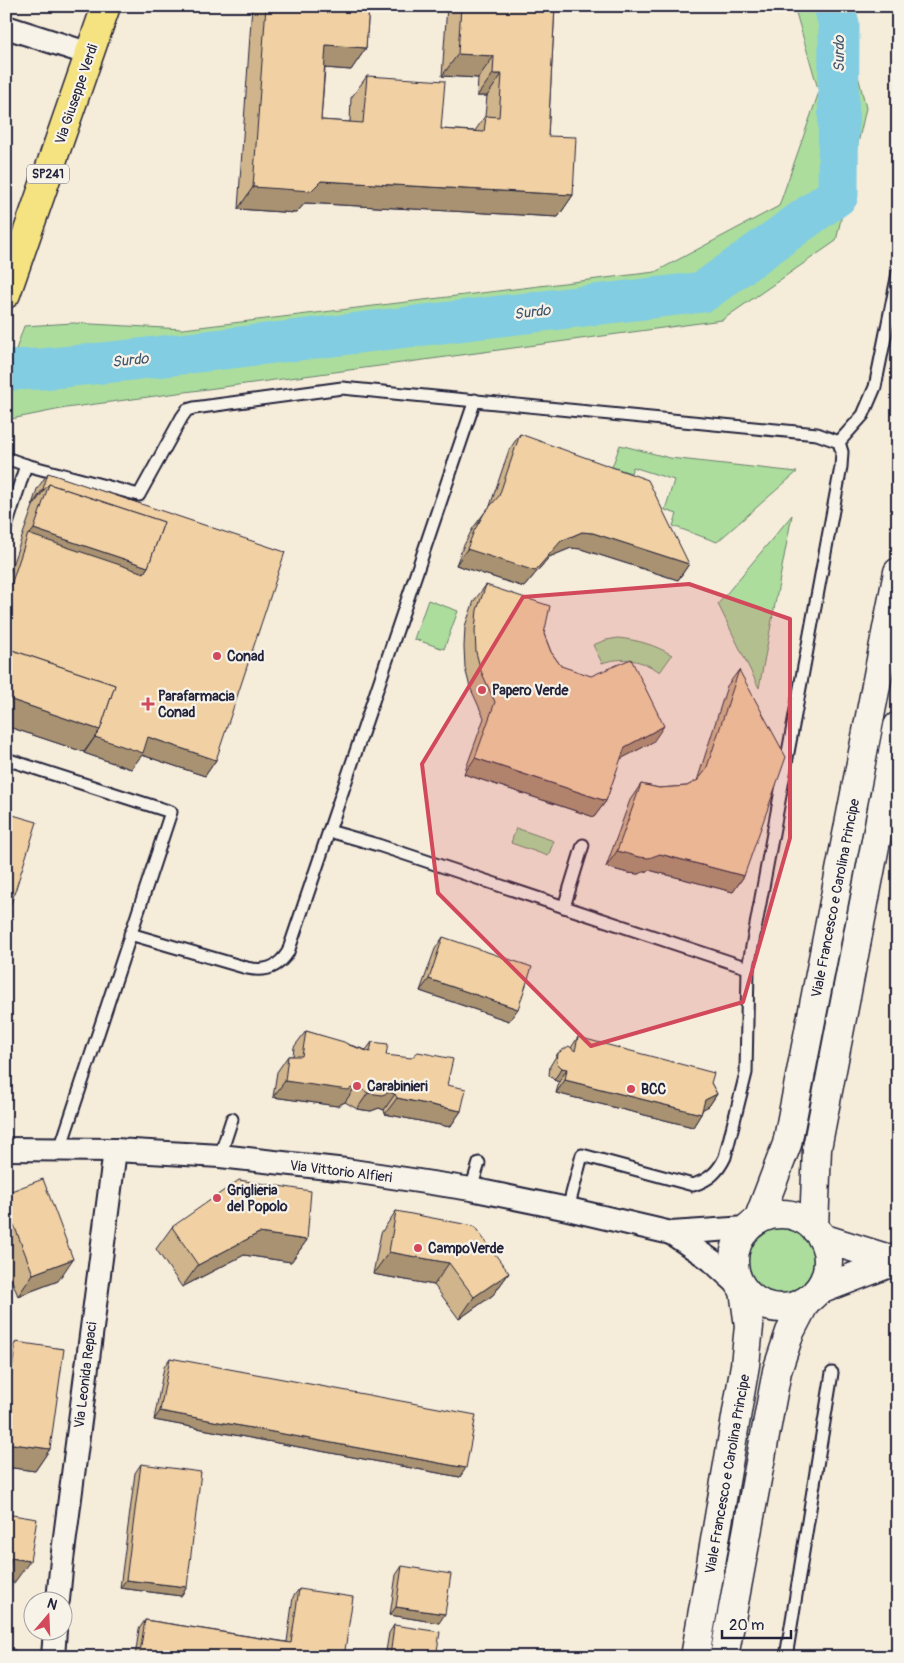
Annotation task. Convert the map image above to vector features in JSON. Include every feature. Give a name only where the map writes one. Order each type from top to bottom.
[{"type":"main road","name":"Via Giuseppe Verdi","points":[[6,294],[106,6]]},
{"type":"street","points":[[6,27],[90,54]]},
{"type":"street","name":"Viale Francesco e Carolina Principe","points":[[695,1657],[745,1365],[748,1326],[744,1290],[737,1279],[734,1253],[738,1240],[752,1224],[787,1144],[898,572]]},
{"type":"street","name":"Viale Francesco e Carolina Principe","points":[[724,1657],[777,1371],[790,1332],[811,1296],[824,1279],[828,1265],[827,1251],[818,1233],[817,1148],[898,726]]},
{"type":"street","name":"Via Vittorio Alfieri","points":[[6,1149],[115,1150],[220,1156],[346,1170],[471,1189],[672,1233],[752,1224]]},
{"type":"street","name":"Via Leonida Repaci","points":[[59,1590],[115,1150]]},
{"type":"street","points":[[752,1224],[773,1214],[789,1214],[804,1220],[818,1233],[897,1261]]},
{"type":"street","name":"Via Vittorio Alfieri","points":[[672,1233],[711,1260],[744,1290]]},
{"type":"street","points":[[744,1290],[753,1299],[765,1305],[791,1308],[811,1296],[897,1261]]},
{"type":"street","points":[[53,1657],[54,1640]]},
{"type":"lane","points":[[839,442],[863,415],[875,387],[898,273]]},
{"type":"lane","points":[[6,458],[26,465],[139,494],[187,410],[342,388],[817,434],[839,442]]},
{"type":"lane","points":[[130,934],[247,968],[265,970],[272,968],[284,959],[288,952],[475,400]]},
{"type":"lane","points":[[568,1209],[582,1155],[693,1185],[708,1179],[721,1167],[725,1157],[746,1073],[748,968],[841,467],[842,452],[839,442]]},
{"type":"lane","points":[[6,527],[26,465]]},
{"type":"lane","points":[[6,759],[171,812],[60,1149]]},
{"type":"lane","points":[[329,831],[378,845],[748,968]]},
{"type":"lane","points":[[564,907],[584,845]]},
{"type":"lane","points":[[220,1156],[232,1119]]},
{"type":"lane","points":[[471,1189],[478,1162]]},
{"type":"lane","points":[[786,1657],[832,1373]]},
{"type":"highlighted area","points":[[689,584],[790,619],[790,838],[743,1002],[591,1046],[438,893],[422,764],[523,597]]},
{"type":"green space","points":[[794,6],[841,6],[866,108],[836,241],[722,320],[66,408],[6,420],[6,379],[24,326],[73,323],[183,329],[655,272],[779,206],[819,92]]},
{"type":"green space","points":[[620,445],[670,458],[797,472],[717,542],[673,526],[677,514],[665,510],[674,480],[633,467],[631,473],[612,467]]},
{"type":"green space","points":[[792,515],[759,688],[718,604]]},
{"type":"green space","points":[[428,600],[458,611],[444,649],[414,639]]},
{"type":"green space","points":[[618,638],[659,648],[672,655],[660,672],[632,660],[602,663],[593,645]]},
{"type":"green space","points":[[516,828],[554,841],[548,856],[511,843]]},
{"type":"green space","points":[[780,1223],[793,1226],[805,1233],[812,1245],[815,1258],[812,1271],[805,1283],[793,1290],[780,1293],[767,1290],[755,1283],[748,1271],[745,1258],[748,1245],[755,1233],[767,1226]]},
{"type":"building","points":[[266,6],[369,6],[366,48],[326,45],[321,120],[363,123],[367,76],[445,81],[441,129],[484,132],[486,116],[499,117],[502,74],[493,74],[494,56],[458,54],[461,6],[555,6],[548,136],[576,137],[573,195],[321,181],[311,191],[253,187]]},
{"type":"building","points":[[6,65],[11,67],[6,81]]},
{"type":"building","points":[[520,434],[648,480],[689,564],[593,533],[582,532],[561,541],[535,571],[467,549],[474,531],[485,512],[499,496]]},
{"type":"building","points":[[48,473],[285,552],[216,760],[148,737],[143,753],[95,737],[100,730],[115,685],[6,648],[6,600],[28,534],[144,573],[148,567],[164,522],[49,484],[44,490]]},
{"type":"building","points":[[49,484],[164,522],[148,567],[34,529]]},
{"type":"building","points":[[486,585],[550,606],[544,634],[551,652],[561,666],[591,676],[631,659],[664,726],[625,747],[606,801],[475,758],[495,702],[481,671],[476,652],[477,610]]},
{"type":"building","points":[[6,648],[115,685],[100,730],[6,698]]},
{"type":"building","points":[[739,670],[786,757],[744,876],[660,854],[649,858],[617,851],[641,784],[659,788],[687,786],[698,780],[706,770]]},
{"type":"building","points":[[6,813],[37,822],[11,904],[6,903]]},
{"type":"building","points":[[443,937],[532,967],[518,1009],[429,979]]},
{"type":"building","points":[[306,1031],[370,1052],[372,1042],[388,1044],[386,1055],[411,1058],[418,1052],[453,1059],[447,1085],[466,1089],[461,1111],[397,1098],[395,1094],[390,1092],[382,1095],[368,1093],[356,1086],[348,1090],[285,1081],[288,1056],[302,1056]]},
{"type":"building","name":"BCC","points":[[578,1037],[714,1073],[711,1083],[717,1094],[705,1100],[701,1114],[565,1080],[567,1069],[562,1068],[557,1063],[558,1053],[569,1046],[575,1051]]},
{"type":"building","points":[[43,1179],[73,1259],[33,1274],[14,1225],[6,1228],[6,1193]]},
{"type":"building","points":[[239,1180],[311,1191],[307,1240],[259,1233],[198,1265],[172,1227]]},
{"type":"building","points":[[396,1211],[474,1226],[509,1273],[474,1297],[449,1263],[389,1252]]},
{"type":"building","points":[[16,1342],[64,1349],[50,1449],[6,1443],[6,1390],[9,1390]]},
{"type":"building","points":[[170,1358],[476,1415],[466,1468],[160,1411]]},
{"type":"building","points":[[141,1464],[201,1472],[187,1587],[126,1580]]},
{"type":"building","points":[[6,1514],[37,1519],[30,1561],[11,1558],[6,1588]]},
{"type":"building","points":[[402,1566],[451,1574],[445,1614],[396,1607]]},
{"type":"building","points":[[299,1589],[353,1597],[344,1657],[168,1657],[140,1653],[145,1620],[291,1643]]},
{"type":"building","points":[[394,1625],[440,1632],[436,1657],[390,1657]]},
{"type":"building","points":[[6,1648],[15,1650],[14,1657],[6,1657]]},
{"type":"waterway","name":"Surdo","points":[[6,370],[42,369],[122,361],[703,292],[838,195],[839,25],[834,6]]},
{"type":"place","name":"Conad","points":[[217,656]]},
{"type":"place","name":"Papero Verde","points":[[482,690]]},
{"type":"place","name":"Parafarmacia Conad","points":[[148,704]]},
{"type":"place","name":"Carabinieri","points":[[357,1086]]},
{"type":"place","name":"BCC","points":[[631,1089]]},
{"type":"place","name":"Griglieria del Popolo","points":[[217,1198]]},
{"type":"place","name":"CampoVerde","points":[[418,1248]]}]
